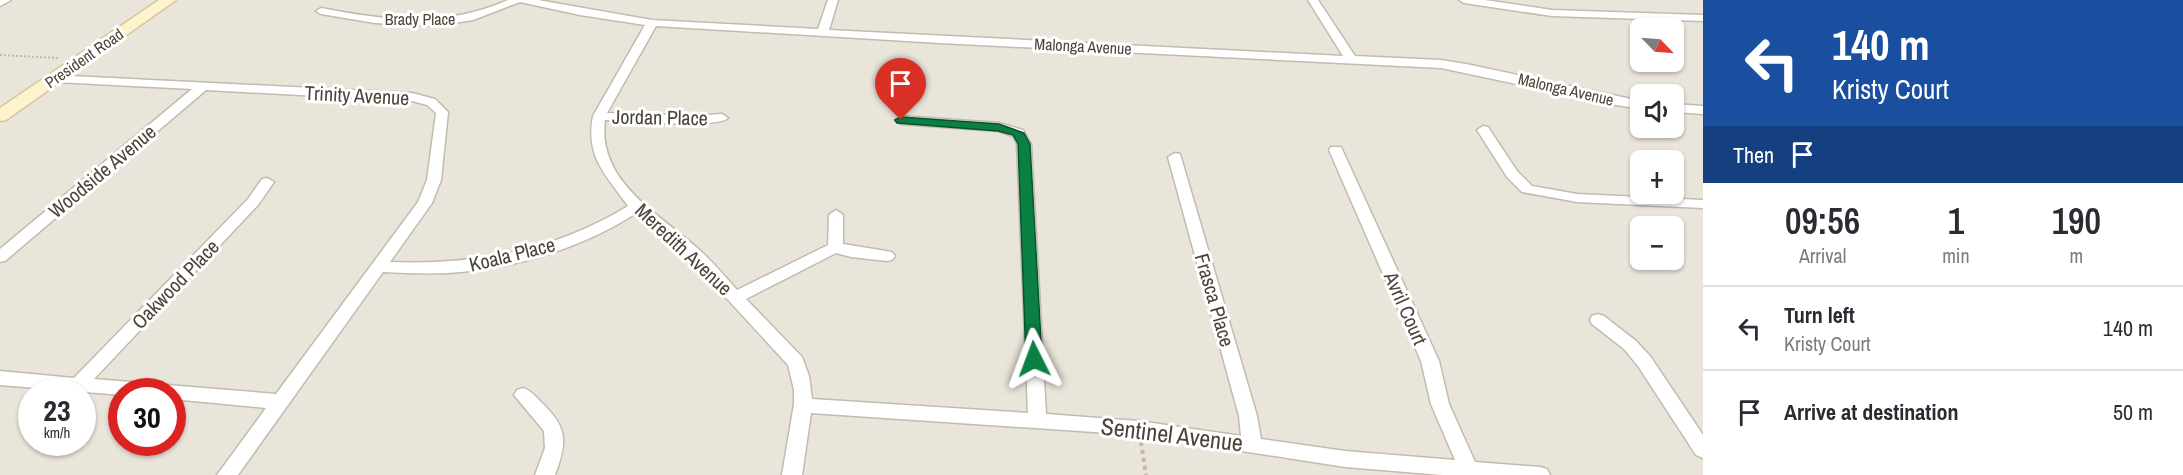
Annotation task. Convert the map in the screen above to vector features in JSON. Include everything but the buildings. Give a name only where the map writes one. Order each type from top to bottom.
[{"type":"street","points":[[0,3],[6,0]]},
{"type":"street","name":"President Road","points":[[0,116],[169,0]]},
{"type":"street","name":"Brady Place","points":[[321,11],[352,18],[451,21],[486,13],[517,0]]},
{"type":"street","name":"Malonga Avenue","points":[[523,0],[580,12],[652,23],[963,41],[1430,63],[1469,68],[1593,97],[1630,103]]},
{"type":"street","points":[[824,32],[833,0]]},
{"type":"street","points":[[1313,0],[1350,58]]},
{"type":"street","points":[[1464,0],[1552,13],[1703,18]]},
{"type":"street","name":"Meredith Avenue","points":[[652,23],[599,116],[597,141],[602,160],[636,207],[691,250],[796,362],[801,374],[803,405],[792,475]]},
{"type":"street","name":"Trinity Avenue","points":[[55,78],[412,97],[431,102],[442,112],[432,191],[425,203],[228,475]]},
{"type":"street","name":"Woodside Avenue","points":[[0,257],[203,86]]},
{"type":"street","points":[[1684,109],[1703,110]]},
{"type":"street","name":"Jordan Place","points":[[599,116],[693,120],[722,118]]},
{"type":"street","points":[[901,120],[999,127],[1018,133],[1024,144],[1037,419]]},
{"type":"street","points":[[1483,130],[1512,174],[1527,189],[1577,198],[1703,204]]},
{"type":"street","name":"Avril Court","points":[[1336,150],[1430,361],[1440,404],[1469,470]]},
{"type":"street","name":"Frasca Place","points":[[1175,157],[1248,416],[1252,444]]},
{"type":"street","name":"Oakwood Place","points":[[85,378],[253,202],[267,182]]},
{"type":"street","name":"Koala Place","points":[[380,267],[457,267],[510,259],[588,232],[624,216],[636,207]]},
{"type":"street","points":[[835,247],[836,215]]},
{"type":"street","points":[[736,297],[835,247],[851,252],[886,256]]},
{"type":"street","points":[[1598,320],[1630,345],[1644,361],[1703,450]]},
{"type":"street","points":[[0,378],[18,379]]},
{"type":"street","points":[[186,393],[281,402]]},
{"type":"street","points":[[523,394],[552,426],[556,436],[556,447],[545,475]]},
{"type":"street","name":"Sentinel Avenue","points":[[803,405],[1037,419],[1139,428],[1345,459],[1540,475]]},
{"type":"path","points":[[0,55],[58,58]]},
{"type":"path","points":[[1139,428],[1146,475]]},
{"type":"shaded area","points":[[0,0],[1703,0],[1703,475],[0,475]]},
{"type":"route","points":[[901,120],[999,127],[1018,133],[1024,144],[1034,359]]}]
